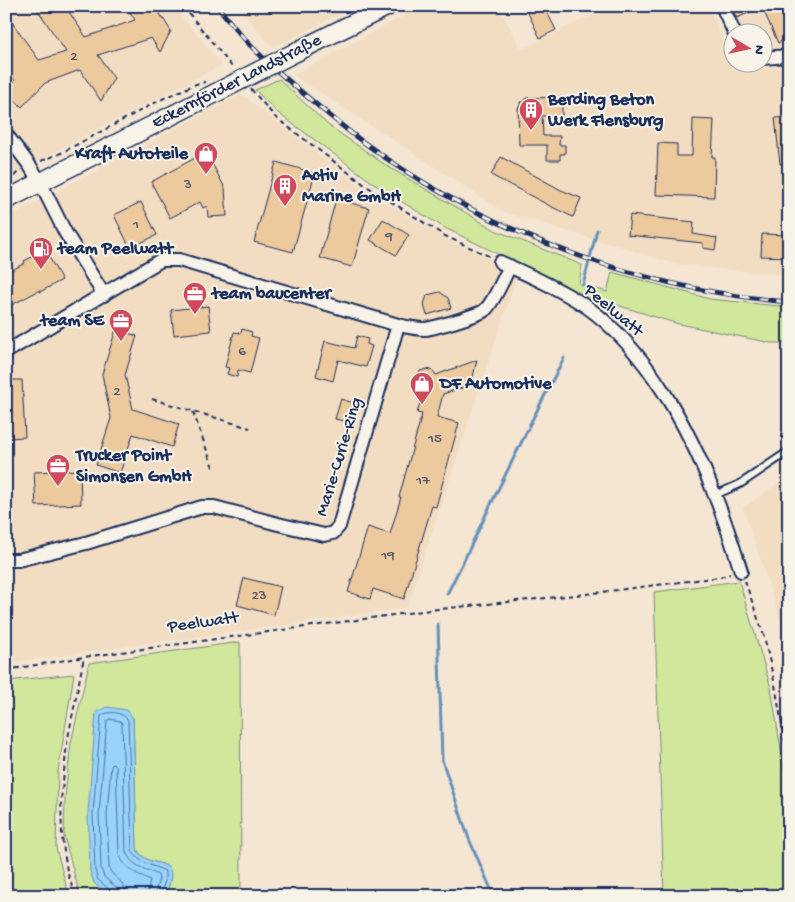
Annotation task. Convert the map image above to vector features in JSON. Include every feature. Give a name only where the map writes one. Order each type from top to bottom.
[{"type":"street","name":"Eckernförder Landstraße","points":[[6,200],[245,81],[296,52],[388,6]]},
{"type":"street","points":[[722,6],[729,22]]},
{"type":"street","points":[[772,57],[789,56]]},
{"type":"street","points":[[6,134],[40,182],[65,232],[104,295]]},
{"type":"street","points":[[6,352],[161,260],[179,260],[398,325],[426,329],[484,311],[490,303],[505,264]]},
{"type":"street","name":"Peelwatt","points":[[505,264],[563,292],[588,308],[629,345],[655,379],[694,445],[715,495],[739,572]]},
{"type":"street","name":"Marie-Curie-Ring","points":[[6,560],[18,560],[86,543],[202,507],[214,507],[324,535],[333,533],[339,526],[398,325]]},
{"type":"lane","points":[[715,495],[740,484],[789,451]]},
{"type":"path","points":[[184,6],[275,117],[365,185],[445,236],[505,264]]},
{"type":"path","points":[[6,184],[18,172],[59,154],[166,98],[196,84],[211,80]]},
{"type":"path","points":[[152,399],[250,428]]},
{"type":"path","points":[[193,412],[214,470]]},
{"type":"path","points":[[739,572],[764,636],[775,684],[789,765]]},
{"type":"path","name":"Peelwatt","points":[[6,670],[84,657],[327,623],[720,578],[739,572]]},
{"type":"path","points":[[75,896],[67,871],[62,838],[62,800],[67,743],[84,657]]},
{"type":"shaded area","points":[[6,6],[173,6],[222,65],[6,177]]},
{"type":"shaded area","points":[[238,6],[354,6],[284,43],[271,46]]},
{"type":"shaded area","points":[[422,6],[499,6],[521,50],[598,12],[596,6],[709,6],[722,37],[722,72],[772,72],[772,68],[789,66],[789,276],[676,264],[504,212],[293,75]]},
{"type":"shaded area","points":[[732,6],[789,6],[789,49],[772,50],[772,22],[739,22]]},
{"type":"shaded area","points":[[241,94],[364,189],[442,237],[512,270],[517,276],[407,608],[6,663],[6,218]]},
{"type":"shaded area","points":[[789,475],[789,645],[743,508]]},
{"type":"green space","points":[[279,79],[328,125],[390,168],[495,230],[582,265],[579,284],[607,292],[612,272],[710,299],[789,307],[789,343],[771,343],[675,323],[607,302],[598,308],[549,279],[445,228],[384,191],[278,113],[255,90]]},
{"type":"green space","points":[[739,581],[771,688],[789,799],[789,896],[664,896],[654,592]]},
{"type":"green space","points":[[240,642],[241,896],[165,896],[171,873],[168,867],[142,856],[137,849],[133,718],[94,883],[109,896],[80,896],[64,836],[65,797],[71,743],[89,663]]},
{"type":"green space","points":[[74,674],[58,772],[56,848],[69,896],[6,896],[6,681]]},
{"type":"water","points":[[107,707],[126,710],[133,718],[137,849],[142,856],[168,867],[171,873],[165,896],[109,896],[94,883],[90,871],[88,814],[96,712]]},
{"type":"building","points":[[35,6],[65,6],[86,37],[135,20],[126,6],[155,6],[171,31],[160,52],[151,38],[98,55],[114,78],[101,101],[80,70],[45,83],[22,107],[6,92],[15,81],[6,69],[6,14],[39,60],[66,52]]},
{"type":"building","points":[[538,6],[544,6],[556,30],[540,38],[527,11]]},
{"type":"building","points":[[743,6],[789,6],[789,38],[778,43],[772,30],[772,22],[769,22],[762,7],[737,18],[733,11]]},
{"type":"building","points":[[562,97],[562,116],[542,116],[543,136],[560,136],[559,145],[565,145],[565,154],[560,154],[560,160],[547,160],[547,145],[519,145],[518,107],[520,107],[520,102],[526,102],[526,98]]},
{"type":"building","points":[[789,117],[789,163],[780,164],[775,118]]},
{"type":"building","points":[[693,119],[714,120],[712,157],[715,157],[714,197],[656,195],[658,143],[677,144],[677,156],[692,156]]},
{"type":"building","points":[[206,152],[225,188],[227,216],[208,217],[207,206],[203,208],[200,202],[170,218],[151,182]]},
{"type":"building","points":[[501,157],[561,190],[581,198],[573,217],[491,175]]},
{"type":"building","name":"Activ Marine GmbH","points":[[276,162],[315,173],[293,252],[254,242]]},
{"type":"building","points":[[336,199],[369,208],[352,267],[320,258]]},
{"type":"building","points":[[141,202],[157,235],[130,248],[114,215]]},
{"type":"building","points":[[630,215],[694,222],[693,234],[717,238],[715,250],[703,248],[703,243],[628,235]]},
{"type":"building","points":[[383,219],[409,235],[396,255],[370,240]]},
{"type":"building","points":[[762,234],[789,235],[789,257],[761,256]]},
{"type":"building","points":[[45,250],[62,280],[6,308],[6,273]]},
{"type":"building","points":[[440,292],[448,298],[451,308],[427,315],[424,305],[427,295]]},
{"type":"building","points":[[208,306],[211,331],[174,335],[171,310]]},
{"type":"building","points":[[116,329],[137,336],[125,375],[133,409],[179,424],[172,447],[133,434],[120,473],[96,465],[111,418],[102,374]]},
{"type":"building","points":[[242,329],[252,332],[251,336],[259,338],[250,373],[238,370],[237,377],[227,374],[229,368],[225,367],[234,332],[241,333]]},
{"type":"building","points":[[357,336],[368,339],[367,344],[372,346],[366,367],[338,360],[333,381],[316,376],[325,341],[354,348]]},
{"type":"building","points":[[477,360],[471,385],[443,394],[437,417],[459,423],[436,507],[432,506],[404,599],[373,589],[370,599],[348,592],[368,527],[390,534],[422,414],[417,413],[425,387],[419,383],[417,377],[420,371],[427,369],[433,371],[436,375]]},
{"type":"building","points":[[6,380],[22,380],[25,437],[8,438]]},
{"type":"building","points":[[341,399],[357,404],[352,423],[335,419]]},
{"type":"building","points":[[80,470],[81,504],[36,506],[34,472]]},
{"type":"building","points":[[244,578],[281,587],[274,615],[237,605]]},
{"type":"waterway","points":[[583,285],[597,230]]},
{"type":"waterway","points":[[529,426],[564,358]]},
{"type":"waterway","points":[[491,504],[528,429]]},
{"type":"waterway","points":[[465,558],[490,506]]},
{"type":"waterway","points":[[447,594],[464,560]]},
{"type":"waterway","points":[[438,624],[442,760],[469,839],[494,896]]},
{"type":"railway","points":[[217,6],[242,37],[260,55],[347,129],[413,176],[462,204],[514,230],[567,252],[621,270],[733,295],[789,302]]},
{"type":"place","name":"Berding Beton Werk Flensburg","points":[[531,131]]},
{"type":"place","name":"Kraft Autoteile","points":[[206,175]]},
{"type":"place","name":"Activ Marine GmbH","points":[[285,207]]},
{"type":"place","name":"team Peelwatt","points":[[41,270]]},
{"type":"place","name":"team baucenter","points":[[195,315]]},
{"type":"place","name":"team SE","points":[[121,342]]},
{"type":"place","name":"DF Automotive","points":[[422,405]]},
{"type":"place","name":"Trucker Point Simonsen GmbH","points":[[58,487]]}]
